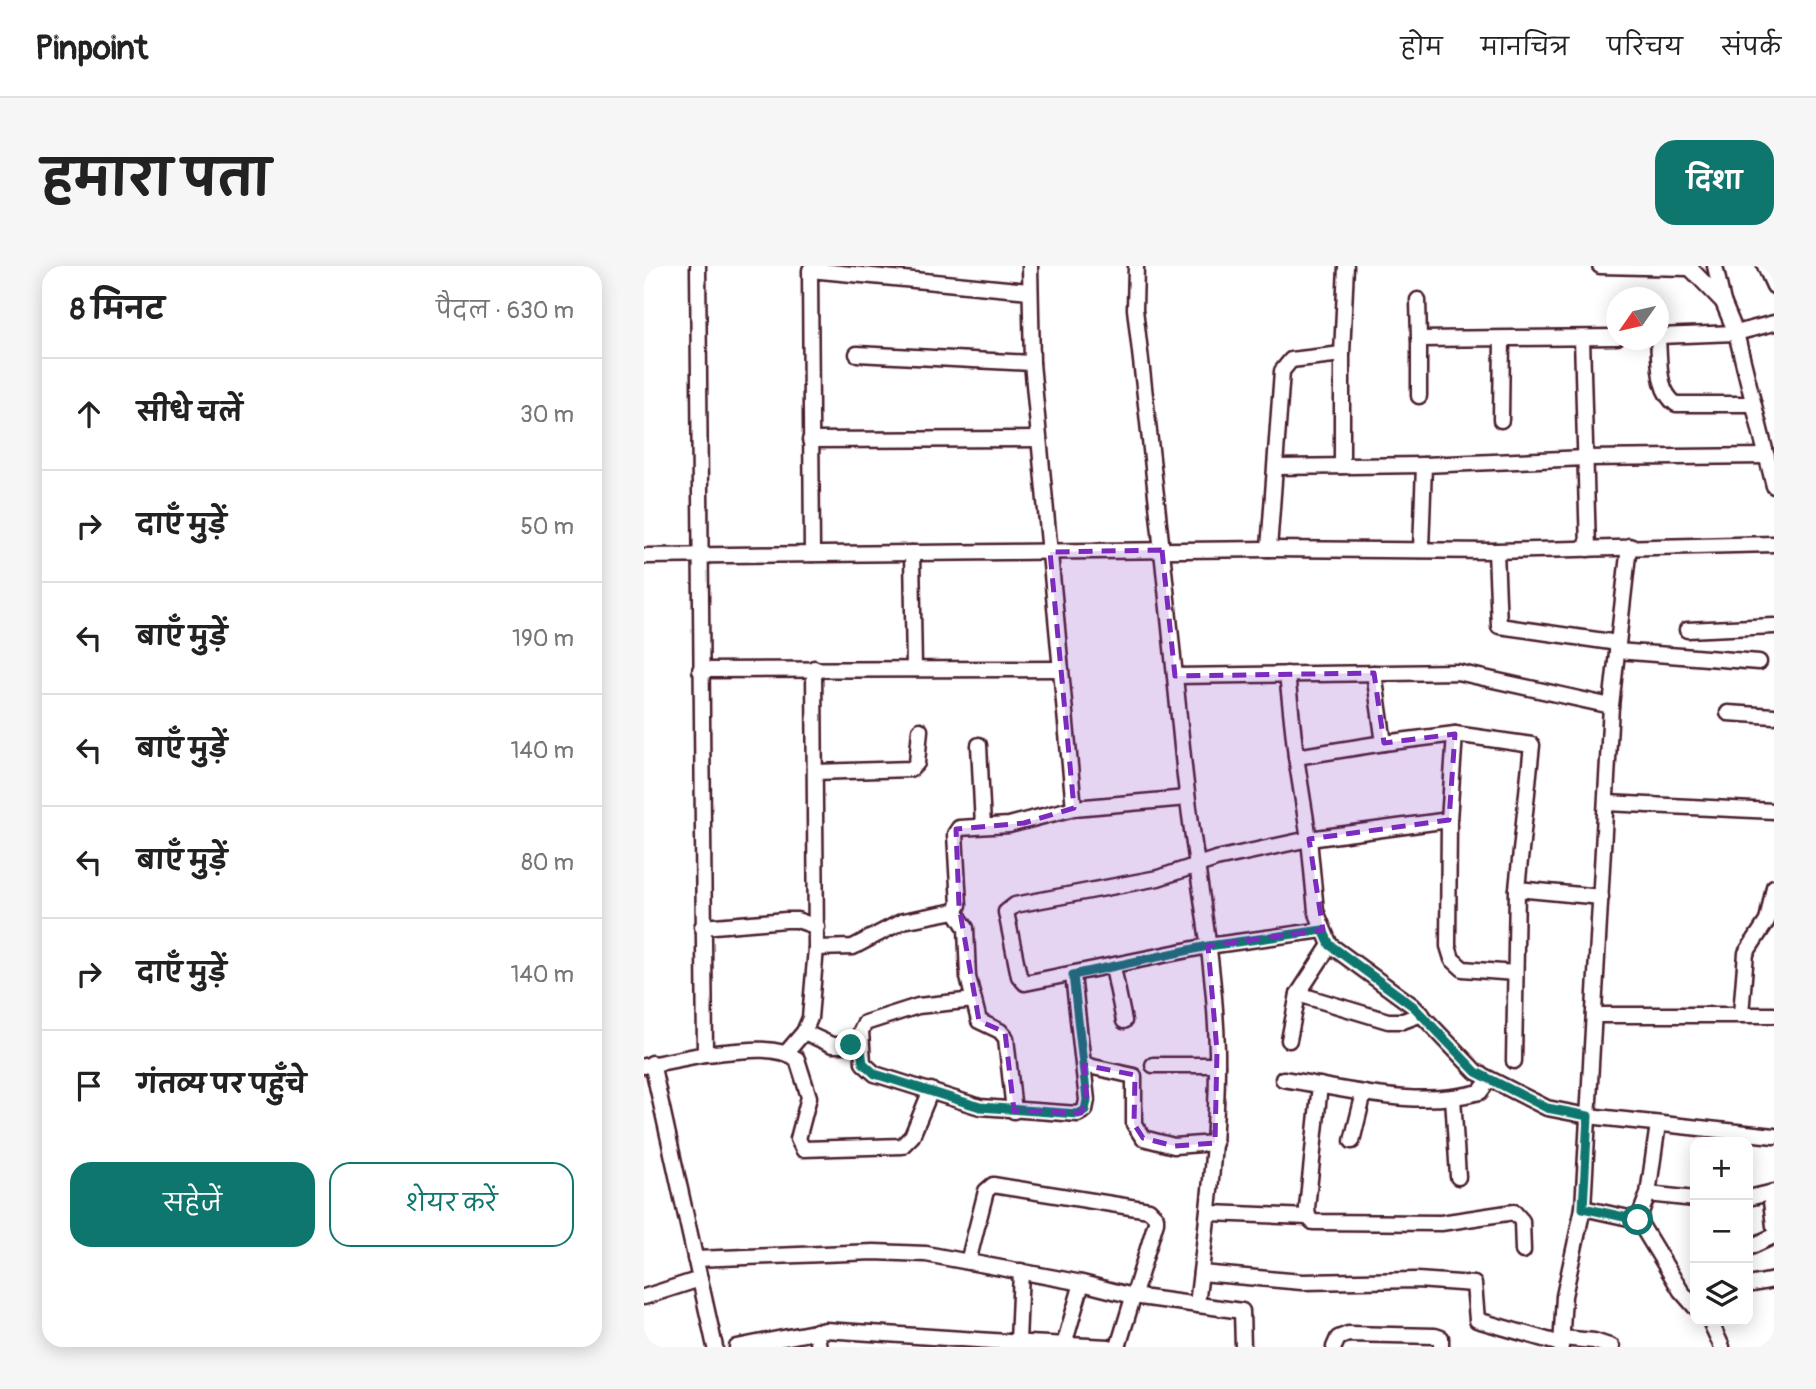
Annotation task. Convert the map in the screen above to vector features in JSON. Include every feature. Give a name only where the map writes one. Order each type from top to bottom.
[{"type":"street","points":[[698,266],[705,1054]]},
{"type":"street","points":[[1030,266],[1032,363],[1074,808]]},
{"type":"street","points":[[1136,266],[1135,309],[1187,797],[1208,946],[1217,1065],[1210,1213],[1197,1304]]},
{"type":"street","points":[[1342,466],[1342,354],[1346,266]]},
{"type":"street","points":[[1600,266],[1688,267],[1723,302]]},
{"type":"street","points":[[1715,266],[1723,302],[1736,333],[1774,486]]},
{"type":"street","points":[[1765,266],[1774,286]]},
{"type":"street","points":[[812,554],[810,270],[1029,291]]},
{"type":"street","points":[[1418,300],[1419,396]]},
{"type":"street","points":[[1669,337],[1736,333],[1774,323]]},
{"type":"street","points":[[1419,339],[1606,337]]},
{"type":"street","points":[[1582,338],[1588,549]]},
{"type":"street","points":[[1501,420],[1502,339]]},
{"type":"street","points":[[1659,350],[1663,385],[1669,399],[1676,404],[1754,404]]},
{"type":"street","points":[[857,354],[1032,363]]},
{"type":"street","points":[[1269,549],[1284,366],[1295,358],[1342,354]]},
{"type":"street","points":[[810,440],[1039,439]]},
{"type":"street","points":[[1276,467],[1767,456]]},
{"type":"street","points":[[1421,550],[1424,465]]},
{"type":"street","points":[[644,556],[1269,549],[1496,551],[1774,544]]},
{"type":"street","points":[[1561,1343],[1564,1296],[1583,1208],[1611,706],[1629,547]]},
{"type":"street","points":[[1496,551],[1499,626],[1618,647],[1759,662]]},
{"type":"street","points":[[912,553],[914,668]]},
{"type":"street","points":[[1687,629],[1774,626]]},
{"type":"street","points":[[786,1053],[804,1032],[810,1018],[816,948],[814,668]]},
{"type":"street","points":[[700,670],[1061,669]]},
{"type":"street","points":[[1175,676],[1457,672],[1611,706]]},
{"type":"street","points":[[1374,673],[1384,743]]},
{"type":"street","points":[[1287,674],[1316,911],[1330,945],[1422,1014],[1476,1072],[1547,1108],[1588,1116],[1774,1136]]},
{"type":"street","points":[[1728,713],[1774,716]]},
{"type":"street","points":[[815,772],[911,769],[917,763],[920,730]]},
{"type":"street","points":[[1296,757],[1455,734],[1532,745],[1517,888],[1514,1061]]},
{"type":"street","points":[[1455,734],[1449,820],[1448,938],[1452,959],[1469,972],[1515,973]]},
{"type":"street","points":[[979,745],[983,826]]},
{"type":"street","points":[[955,911],[958,905],[955,831],[963,826],[1024,823],[1074,808],[1187,797]]},
{"type":"street","points":[[1606,803],[1774,811]]},
{"type":"street","points":[[1323,930],[1208,946],[1030,983],[1021,980],[1006,916],[1008,909],[1158,878],[1197,865],[1308,839],[1449,820]]},
{"type":"street","points":[[1741,1014],[1746,953],[1767,932],[1774,887]]},
{"type":"street","points":[[1517,888],[1601,897]]},
{"type":"street","points":[[816,948],[853,947],[903,921],[955,911]]},
{"type":"street","points":[[955,911],[966,928],[968,977],[981,1024],[1000,1031],[1006,1038],[1014,1111]]},
{"type":"street","points":[[702,926],[786,920],[817,927]]},
{"type":"street","points":[[1289,1040],[1298,994],[1330,945]]},
{"type":"street","points":[[1113,967],[1124,1021]]},
{"type":"street","points":[[974,1000],[918,1006],[868,1022],[861,1027],[863,1063],[875,1074],[980,1107],[1082,1113],[1087,1100],[1073,975]]},
{"type":"street","points":[[1298,994],[1388,1020],[1403,1021],[1422,1014]]},
{"type":"street","points":[[1594,1015],[1774,1015]]},
{"type":"street","points":[[804,1032],[832,1045],[860,1045]]},
{"type":"street","points":[[715,1347],[648,1065],[705,1054],[786,1053],[797,1059],[808,1090],[798,1139],[803,1149],[902,1146],[912,1136],[931,1090]]},
{"type":"street","points":[[1084,1065],[1134,1076],[1134,1124],[1143,1138],[1174,1146],[1215,1143]]},
{"type":"street","points":[[1153,1065],[1217,1065]]},
{"type":"street","points":[[1283,1079],[1401,1098],[1453,1097],[1480,1092],[1489,1080]]},
{"type":"street","points":[[1308,1217],[1320,1084]]},
{"type":"street","points":[[1352,1141],[1364,1093]]},
{"type":"street","points":[[1453,1097],[1458,1177]]},
{"type":"street","points":[[1638,1220],[1648,1194],[1658,1124]]},
{"type":"street","points":[[968,1262],[986,1191],[990,1186],[1143,1208],[1154,1213],[1156,1222],[1118,1347]]},
{"type":"street","points":[[1753,1197],[1772,1193],[1774,1226]]},
{"type":"street","points":[[1648,1194],[1690,1198]]},
{"type":"street","points":[[1583,1208],[1638,1220],[1690,1303]]},
{"type":"street","points":[[1210,1213],[1308,1217],[1319,1224],[1441,1223],[1514,1212],[1519,1213],[1522,1221],[1522,1251]]},
{"type":"street","points":[[1753,1246],[1774,1236]]},
{"type":"street","points":[[695,1259],[901,1252],[968,1262],[1082,1283],[1132,1296],[1242,1311],[1243,1347]]},
{"type":"street","points":[[1012,1344],[1021,1271]]},
{"type":"street","points":[[1201,1273],[1302,1282],[1418,1280],[1474,1284],[1477,1320],[1561,1343],[1594,1341],[1612,1347]]},
{"type":"street","points":[[644,1297],[700,1279]]},
{"type":"street","points":[[1753,1284],[1774,1280]]},
{"type":"street","points":[[1064,1345],[1082,1283]]},
{"type":"street","points":[[1711,1326],[1717,1345]]},
{"type":"street","points":[[816,1331],[819,1347]]},
{"type":"street","points":[[737,1347],[816,1331],[1012,1344],[1110,1347]]},
{"type":"street","points":[[1334,1347],[1338,1338],[1348,1334],[1438,1336],[1441,1347]]},
{"type":"highlighted area","points":[[1162,550],[1175,676],[1374,673],[1384,743],[1455,734],[1449,820],[1309,839],[1323,930],[1208,946],[1217,1051],[1215,1143],[1174,1146],[1143,1138],[1134,1124],[1135,1075],[1084,1065],[1087,1100],[1081,1113],[1014,1111],[1005,1032],[979,1021],[959,906],[956,829],[1024,823],[1074,808],[1050,552]]},
{"type":"route","points":[[851,1045],[860,1045],[863,1063],[875,1074],[980,1107],[1078,1114],[1085,1110],[1087,1100],[1073,975],[1208,946],[1323,930],[1330,945],[1413,1006],[1476,1072],[1547,1108],[1588,1116],[1583,1208],[1638,1220]]}]
